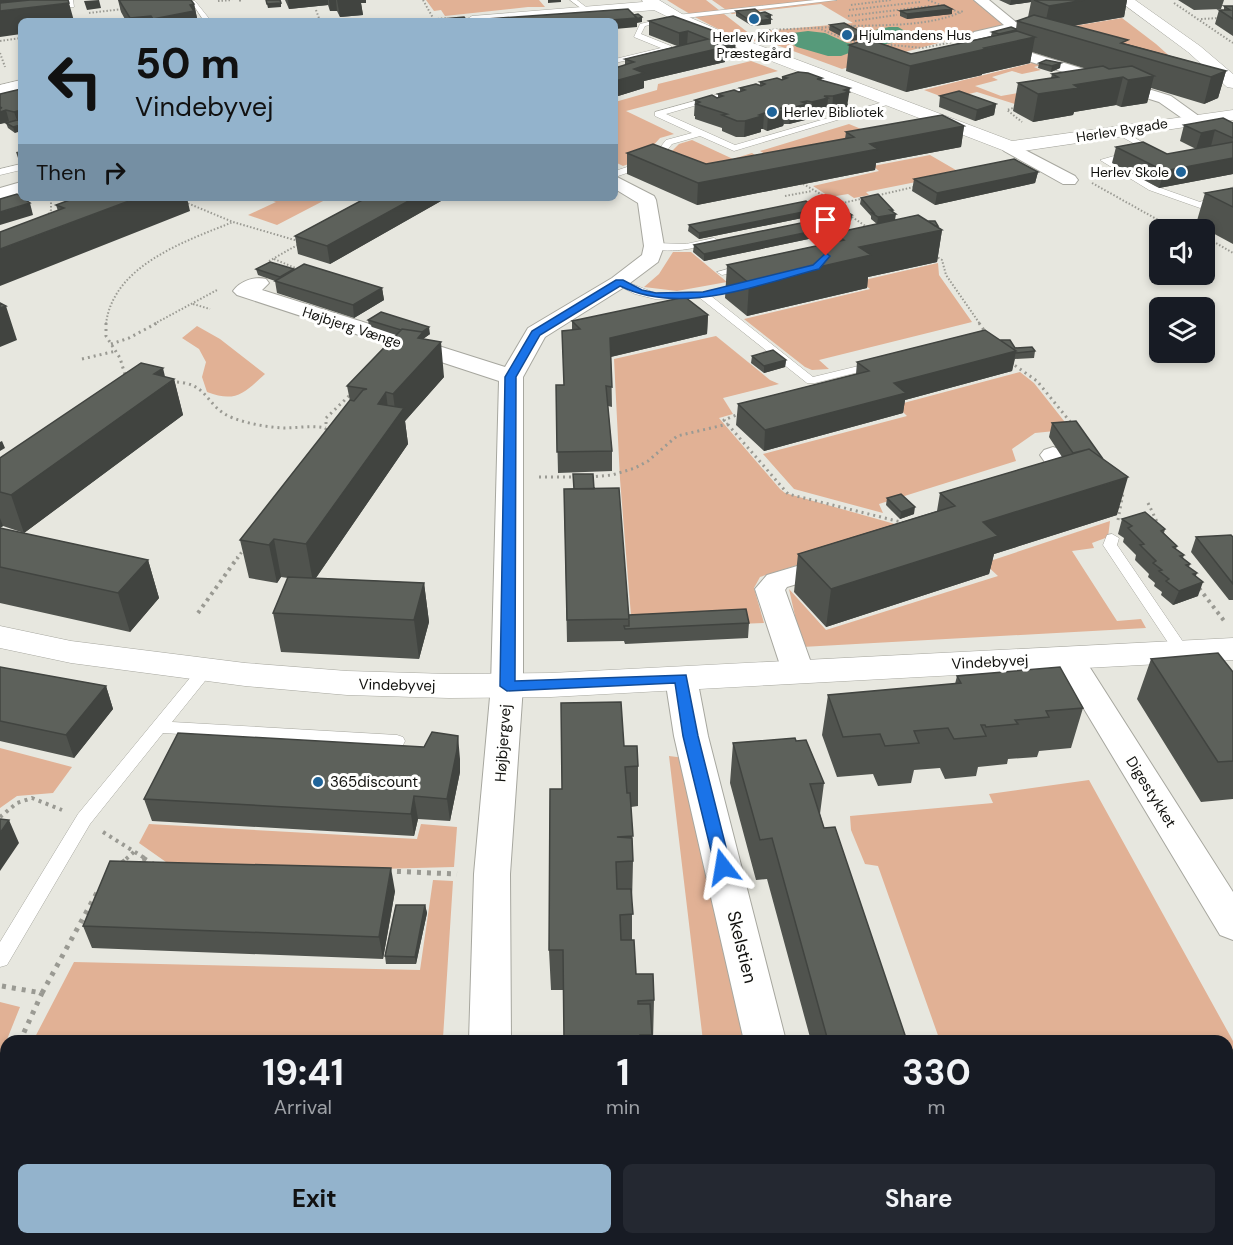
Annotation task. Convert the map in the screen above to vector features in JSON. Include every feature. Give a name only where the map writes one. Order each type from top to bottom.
[{"type":"street","points":[[976,38],[1015,27],[981,0]]},
{"type":"street","points":[[1125,0],[1194,49],[1233,83]]},
{"type":"street","points":[[1150,0],[1167,5]]},
{"type":"street","points":[[506,18],[588,11],[652,2]]},
{"type":"street","name":"Herlev Bygade","points":[[652,2],[677,17],[806,72],[893,102],[1010,147],[1069,180]]},
{"type":"street","points":[[1001,16],[1023,12]]},
{"type":"street","points":[[976,38],[1165,99],[1195,119]]},
{"type":"street","points":[[944,58],[995,46]]},
{"type":"street","points":[[0,90],[18,86]]},
{"type":"street","name":"Herlev Bygade","points":[[1010,147],[1233,115]]},
{"type":"street","points":[[618,183],[647,200],[654,246]]},
{"type":"street","points":[[0,194],[18,189]]},
{"type":"street","name":"Højbjergvej","points":[[490,1035],[492,874],[507,686],[511,377],[536,333],[619,282],[651,258],[654,246]]},
{"type":"street","name":"Højbjerg Vænge","points":[[262,273],[244,291],[511,377]]},
{"type":"street","points":[[1023,489],[1066,475],[1053,455]]},
{"type":"street","points":[[798,671],[770,589],[777,581],[863,555]]},
{"type":"street","name":"Vindebyvej","points":[[0,637],[36,647],[205,671],[356,684],[507,686],[1182,652],[1229,636]]},
{"type":"street","name":"Digestykket","points":[[1070,659],[1233,924]]},
{"type":"street","name":"Skelstien","points":[[681,678],[691,736],[764,1035]]},
{"type":"lane","points":[[573,0],[588,11]]},
{"type":"lane","points":[[618,60],[668,48],[638,35],[642,25],[677,17],[834,0]]},
{"type":"lane","points":[[193,2],[206,18]]},
{"type":"lane","points":[[768,83],[658,114],[734,148],[893,102]]},
{"type":"lane","points":[[1118,131],[1150,149],[1104,160],[1152,188],[1200,205],[1233,190]]},
{"type":"lane","points":[[618,173],[654,161],[669,142],[700,133]]},
{"type":"lane","points":[[0,172],[16,168]]},
{"type":"lane","points":[[654,246],[686,247],[730,238]]},
{"type":"lane","points":[[722,272],[754,265]]},
{"type":"lane","points":[[619,282],[639,292],[656,296],[703,295],[759,281]]},
{"type":"lane","points":[[703,295],[811,387],[888,362]]},
{"type":"lane","points":[[1112,538],[1110,545],[1182,652]]},
{"type":"lane","points":[[0,959],[84,819],[205,671]]},
{"type":"lane","points":[[159,727],[397,741]]},
{"type":"path","points":[[193,2],[232,0]]},
{"type":"path","points":[[423,0],[434,18]]},
{"type":"path","points":[[855,21],[897,15],[868,0]]},
{"type":"path","points":[[842,6],[891,0]]},
{"type":"path","points":[[928,0],[961,14]]},
{"type":"path","points":[[774,36],[769,30],[852,26],[961,14],[970,4],[981,0]]},
{"type":"path","points":[[840,11],[920,2]]},
{"type":"path","points":[[1167,5],[1200,19],[1233,43]]},
{"type":"path","points":[[848,16],[930,6]]},
{"type":"path","points":[[83,13],[124,8]]},
{"type":"path","points":[[316,10],[319,18]]},
{"type":"path","points":[[1200,19],[1223,18]]},
{"type":"path","points":[[852,26],[879,40],[903,47],[922,48],[976,38]]},
{"type":"path","points":[[816,27],[849,42],[879,40]]},
{"type":"path","points":[[0,41],[18,38]]},
{"type":"path","points":[[883,47],[893,45]]},
{"type":"path","points":[[897,50],[903,47]]},
{"type":"path","points":[[922,48],[944,58]]},
{"type":"path","points":[[1022,107],[1007,110],[1026,126],[1027,132],[1044,142]]},
{"type":"path","points":[[1012,119],[1018,119]]},
{"type":"path","points":[[803,184],[838,204],[843,211],[870,229]]},
{"type":"path","points":[[838,204],[918,186]]},
{"type":"path","points":[[785,196],[812,191]]},
{"type":"path","points":[[39,224],[51,210],[51,201]]},
{"type":"path","points":[[182,201],[232,222],[302,242],[262,273]]},
{"type":"path","points":[[129,386],[116,351],[105,335],[106,309],[126,280],[156,257],[232,222]]},
{"type":"path","points":[[1215,242],[1233,253]]},
{"type":"path","points":[[933,255],[942,260],[946,275],[989,338]]},
{"type":"path","points":[[111,344],[129,338],[222,287]]},
{"type":"path","points":[[192,303],[210,309]]},
{"type":"path","points":[[82,359],[116,351]]},
{"type":"path","points":[[1009,362],[1037,381],[1078,432]]},
{"type":"path","points":[[160,383],[182,381],[199,387],[229,416],[286,429],[315,426],[326,428]]},
{"type":"path","points":[[325,444],[326,417],[352,393]]},
{"type":"path","points":[[743,410],[738,415],[724,420],[788,494],[914,525]]},
{"type":"path","points":[[510,477],[606,477],[648,462],[666,443],[680,435],[728,424]]},
{"type":"path","points":[[1113,505],[1121,512],[1123,493],[1117,484]]},
{"type":"path","points":[[1148,502],[1161,530]]},
{"type":"path","points":[[198,613],[246,546]]},
{"type":"path","points":[[1197,586],[1229,636]]},
{"type":"path","points":[[0,817],[17,803],[32,798],[84,819],[163,870]]},
{"type":"path","points":[[115,869],[134,852]]},
{"type":"path","points":[[375,871],[492,874]]},
{"type":"path","points":[[23,1035],[93,896],[101,887]]},
{"type":"path","points":[[0,985],[42,993]]},
{"type":"shaded area","points":[[426,0],[539,0],[545,7],[445,16],[441,10],[434,11]]},
{"type":"shaded area","points":[[667,0],[706,0],[759,41],[750,41],[726,33]]},
{"type":"shaded area","points":[[712,0],[973,0],[1005,25],[842,69],[774,44],[755,32],[853,23],[821,4],[732,14]]},
{"type":"shaded area","points":[[1122,18],[1156,44],[1212,94],[1044,31]]},
{"type":"shaded area","points":[[898,27],[917,38],[857,50],[841,56],[828,56],[797,47],[777,35],[808,31],[825,33],[847,43],[862,45],[888,40],[875,30]]},
{"type":"shaded area","points":[[751,61],[778,71],[626,111],[674,134],[660,138],[640,160],[623,166],[618,164],[618,101],[657,90],[658,84]]},
{"type":"shaded area","points":[[1036,62],[1045,64],[1034,67],[1041,70],[1022,74],[1012,71],[992,77],[998,80],[975,86],[1001,96],[1073,83],[1103,89],[1018,105],[977,92],[948,99],[924,90]]},
{"type":"shaded area","points":[[849,124],[890,141],[788,169],[760,151]]},
{"type":"shaded area","points":[[692,140],[733,159],[752,153],[775,169],[661,162],[679,144]]},
{"type":"shaded area","points":[[930,155],[961,173],[866,192],[869,195],[854,198],[848,194],[830,197],[813,186],[879,171],[873,166]]},
{"type":"shaded area","points":[[273,201],[323,201],[277,225],[248,215],[276,202]]},
{"type":"shaded area","points":[[673,252],[691,252],[727,282],[677,291],[644,287],[659,274]]},
{"type":"shaded area","points":[[938,263],[939,275],[972,322],[819,360],[829,369],[812,370],[805,367],[744,319],[870,289],[860,281]]},
{"type":"shaded area","points":[[197,326],[220,339],[265,374],[245,391],[233,396],[207,392],[202,377],[206,362],[199,349],[182,338]]},
{"type":"shaded area","points":[[716,336],[770,380],[779,384],[723,398],[733,414],[719,418],[780,489],[785,493],[902,526],[900,533],[760,577],[754,588],[764,623],[632,628],[620,479],[614,359]]},
{"type":"shaded area","points":[[1020,372],[1034,383],[1068,426],[1065,430],[1035,433],[1012,449],[1016,461],[879,504],[883,513],[794,489],[763,454],[907,416],[896,405]]},
{"type":"shaded area","points":[[1110,521],[1108,537],[1092,543],[1094,548],[1072,551],[1117,621],[1141,619],[1146,628],[802,647],[789,589],[826,630],[998,576],[984,563]]},
{"type":"shaded area","points":[[0,748],[72,767],[53,793],[17,796],[0,808]]},
{"type":"shaded area","points":[[669,756],[685,758],[750,1035],[702,1035]]},
{"type":"shaded area","points":[[1089,780],[1230,1035],[938,1035],[878,866],[865,864],[851,830],[850,816],[993,803],[989,794]]},
{"type":"shaded area","points":[[149,824],[417,839],[421,824],[457,827],[454,867],[183,874],[139,843]]},
{"type":"shaded area","points":[[433,880],[453,881],[443,1035],[36,1035],[74,962],[420,970]]},
{"type":"shaded area","points":[[0,1002],[20,1007],[9,1035],[0,1035]]},
{"type":"building","points":[[68,0],[69,3],[0,11],[0,3]]},
{"type":"building","points":[[119,0],[191,0],[194,4],[190,5],[194,11],[158,18],[151,16],[130,18]]},
{"type":"building","points":[[266,0],[280,0],[281,3],[267,4]]},
{"type":"building","points":[[1034,0],[1084,0],[1049,6]]},
{"type":"building","points":[[944,5],[952,9],[907,14],[900,11]]},
{"type":"building","points":[[1224,6],[1233,6],[1233,19],[1219,10],[1230,10]]},
{"type":"building","points":[[628,9],[637,18],[618,19],[501,18]]},
{"type":"building","points":[[755,9],[760,13],[765,12],[771,15],[766,16],[771,19],[752,22],[736,11]]},
{"type":"building","points":[[1034,15],[1128,40],[1121,43],[1226,71],[1211,77],[1017,21]]},
{"type":"building","points":[[673,16],[736,39],[717,44],[725,47],[634,69],[644,73],[618,80],[618,67],[634,62],[625,59],[708,39],[688,31],[679,33],[649,21]]},
{"type":"building","points":[[844,23],[865,34],[851,36],[830,25]]},
{"type":"building","points":[[1011,27],[1016,30],[999,34],[992,32]]},
{"type":"building","points":[[1017,31],[1035,37],[910,66],[849,45],[868,39],[911,54]]},
{"type":"building","points":[[1046,60],[1061,63],[1052,66],[1039,63]]},
{"type":"building","points":[[1103,66],[1109,69],[1132,66],[1154,76],[1128,80],[1123,77],[1074,85],[1079,88],[1038,94],[1018,83],[1058,77],[1052,74]]},
{"type":"building","points":[[798,72],[808,73],[822,78],[817,79],[850,88],[844,90],[849,92],[824,96],[828,98],[812,102],[802,102],[807,104],[791,108],[780,108],[785,110],[768,115],[764,113],[759,115],[762,116],[745,121],[737,121],[722,115],[727,114],[696,104],[700,102],[695,100],[712,95],[717,98],[723,96],[718,94],[734,90],[739,92],[745,90],[740,88],[756,84],[761,86],[765,84],[760,82],[777,78],[782,80],[787,78],[782,77]]},
{"type":"building","points":[[18,90],[18,111],[0,112],[2,108],[0,107],[0,94]]},
{"type":"building","points":[[959,91],[996,104],[977,110],[940,96]]},
{"type":"building","points":[[942,115],[964,126],[870,144],[878,149],[698,183],[627,153],[653,144],[706,164],[854,137],[846,132]]},
{"type":"building","points":[[1223,118],[1233,123],[1233,138],[1215,130],[1201,133],[1184,125]]},
{"type":"building","points":[[18,120],[18,126],[13,127],[6,123]]},
{"type":"building","points":[[1143,142],[1167,154],[1233,142],[1233,158],[1164,171],[1116,147]]},
{"type":"building","points":[[1014,159],[1038,172],[937,193],[914,179]]},
{"type":"building","points":[[1233,188],[1233,207],[1205,193]]},
{"type":"building","points":[[17,194],[18,201],[30,203],[0,212],[0,199]]},
{"type":"building","points":[[878,194],[896,214],[878,217],[872,213],[874,213],[861,198]]},
{"type":"building","points":[[67,201],[129,201],[0,249],[0,232],[64,208],[56,205]]},
{"type":"building","points":[[360,201],[409,201],[327,246],[295,236]]},
{"type":"building","points":[[806,201],[818,209],[699,233],[689,225]]},
{"type":"building","points":[[843,209],[852,215],[836,219],[826,212]]},
{"type":"building","points":[[918,215],[942,230],[859,247],[871,255],[749,283],[727,265],[844,240],[835,233]]},
{"type":"building","points":[[830,217],[842,225],[704,254],[694,245]]},
{"type":"building","points":[[928,221],[935,221],[938,226],[935,226]]},
{"type":"building","points":[[270,262],[294,269],[280,277],[256,269]]},
{"type":"building","points":[[304,264],[382,288],[353,305],[275,281]]},
{"type":"building","points":[[685,297],[708,315],[610,338],[612,387],[606,386],[612,451],[557,452],[556,385],[564,385],[562,331],[580,329],[572,321]]},
{"type":"building","points":[[381,312],[429,327],[422,332],[401,330],[368,320]]},
{"type":"building","points":[[402,329],[423,332],[418,338],[441,342],[393,394],[386,392],[378,404],[404,408],[306,544],[274,539],[269,545],[240,540],[350,400],[354,401],[363,390],[367,389],[347,386]]},
{"type":"building","points":[[985,330],[1016,351],[894,383],[906,393],[765,430],[738,404],[869,371],[857,362]]},
{"type":"building","points":[[1000,340],[1010,340],[1015,348],[1032,347],[1035,351],[1016,353]]},
{"type":"building","points":[[773,350],[786,360],[764,366],[752,356]]},
{"type":"building","points":[[141,363],[163,368],[154,374],[174,379],[11,495],[0,492],[0,458]]},
{"type":"building","points":[[1076,421],[1103,459],[1089,449],[1073,453],[1052,423]]},
{"type":"building","points":[[1089,449],[1128,477],[983,522],[998,536],[831,589],[798,554],[955,506],[940,493]]},
{"type":"building","points":[[573,474],[593,474],[594,489],[574,489]]},
{"type":"building","points":[[619,488],[629,619],[567,620],[564,489]]},
{"type":"building","points":[[901,494],[915,507],[901,512],[887,498]]},
{"type":"building","points":[[1145,512],[1165,529],[1161,531],[1177,546],[1173,547],[1184,555],[1180,556],[1190,564],[1186,565],[1197,573],[1193,574],[1203,582],[1179,591],[1166,581],[1169,579],[1159,571],[1162,570],[1153,563],[1156,561],[1140,545],[1144,544],[1128,528],[1132,526],[1122,519]]},
{"type":"building","points":[[0,528],[148,560],[118,593],[0,567]]},
{"type":"building","points":[[1231,535],[1233,537],[1233,584],[1196,537]]},
{"type":"building","points":[[288,577],[424,583],[414,620],[273,613]]},
{"type":"building","points":[[746,609],[749,623],[625,629],[624,626],[629,626],[629,615]]},
{"type":"building","points":[[1218,653],[1233,672],[1233,761],[1218,762],[1151,659]]},
{"type":"building","points":[[0,667],[106,686],[66,735],[0,721]]},
{"type":"building","points":[[1060,667],[1083,708],[1046,711],[1049,717],[1015,720],[1018,724],[986,727],[981,725],[986,736],[954,739],[948,728],[914,731],[919,743],[885,746],[880,734],[843,737],[828,695],[961,683],[957,676]]},
{"type":"building","points":[[621,702],[624,746],[637,746],[638,766],[625,767],[627,793],[630,793],[633,836],[617,837],[632,838],[633,861],[616,862],[617,889],[631,889],[633,914],[620,915],[621,940],[634,940],[636,974],[653,974],[654,1000],[638,1001],[638,1004],[650,1004],[652,1035],[564,1035],[563,950],[549,950],[550,789],[562,789],[561,703]]},
{"type":"building","points":[[432,732],[458,736],[447,799],[414,796],[411,814],[144,799],[178,733],[424,747]]},
{"type":"building","points":[[795,738],[796,741],[806,740],[824,783],[810,784],[824,828],[835,827],[905,1035],[826,1035],[772,838],[760,840],[733,743]]},
{"type":"building","points":[[0,819],[9,820],[0,833]]},
{"type":"building","points":[[110,861],[391,868],[379,937],[83,926]]},
{"type":"building","points":[[396,905],[425,905],[415,957],[385,956]]},
{"type":"place","name":"Herlev Kirkes Præstegård","points":[[754,19]]},
{"type":"place","name":"Hjulmandens Hus","points":[[847,35]]},
{"type":"place","name":"Herlev Bibliotek","points":[[772,112]]},
{"type":"place","name":"Herlev Skole","points":[[1181,172]]},
{"type":"place","name":"365discount","points":[[318,782]]},
{"type":"route","points":[[723,867],[691,736],[681,678],[507,686],[511,377],[536,333],[619,282],[639,292],[656,296],[703,295],[816,267],[826,256]]}]
